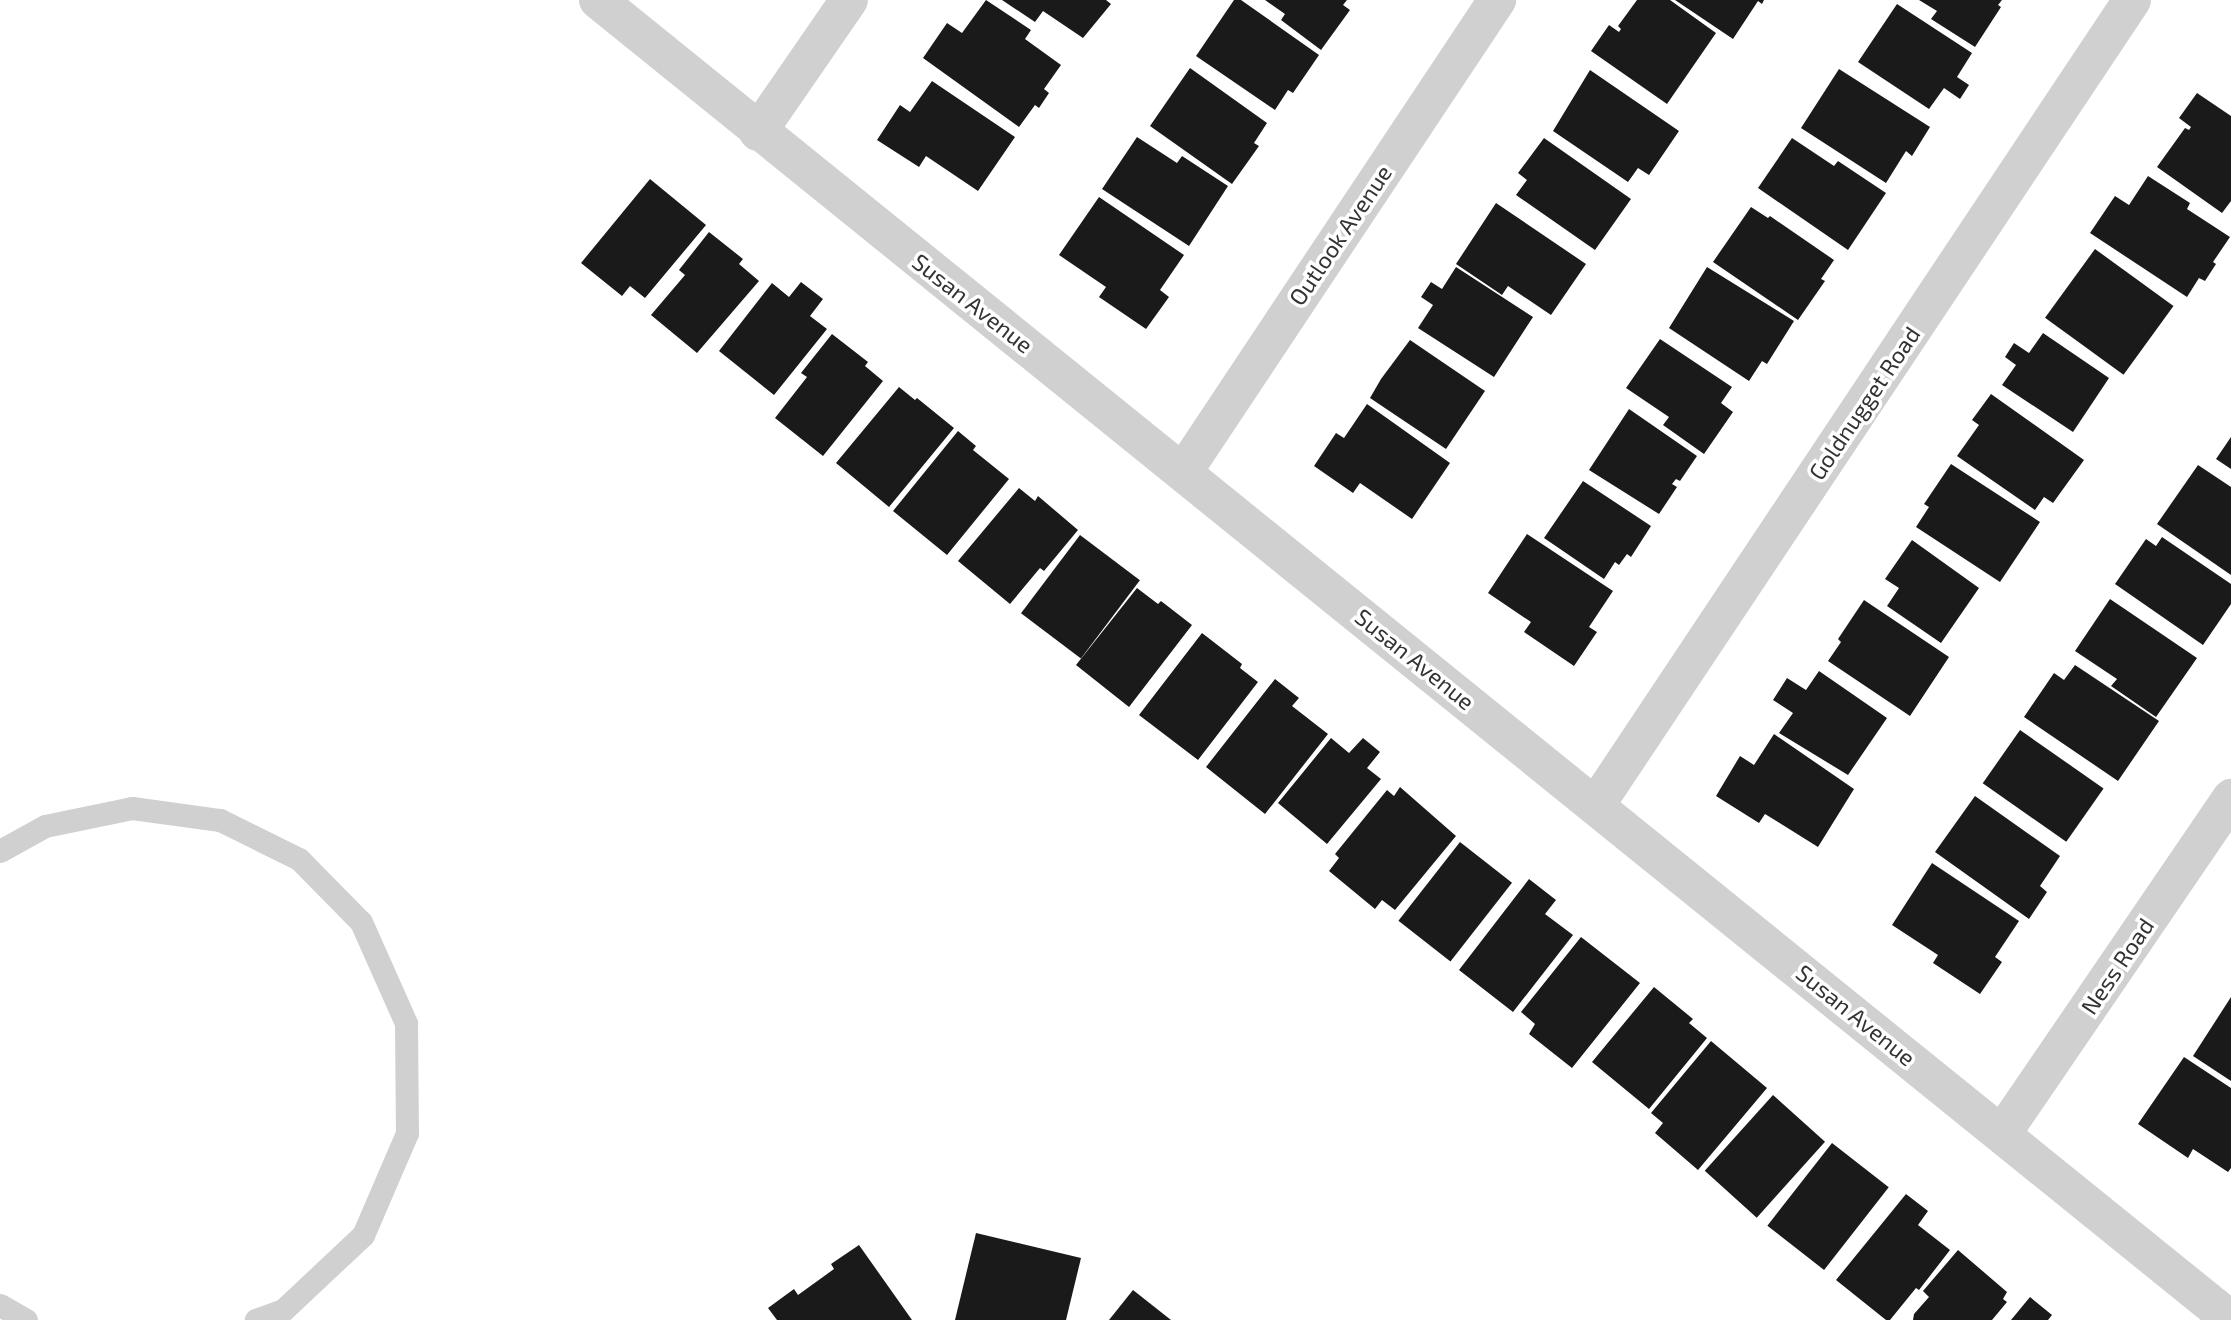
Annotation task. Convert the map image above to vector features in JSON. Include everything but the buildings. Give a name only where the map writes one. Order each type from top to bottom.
[{"type":"street","name":"Susan Avenue","points":[[598,0],[2231,1320]]},
{"type":"street","points":[[758,132],[849,0]]},
{"type":"street","name":"Outlook Avenue","points":[[1184,471],[1497,0]]},
{"type":"street","name":"Goldnugget Road","points":[[1596,805],[2132,0]]},
{"type":"street","name":"Ness Road","points":[[2003,1134],[2231,798]]},
{"type":"lane","points":[[0,851],[45,825],[132,808],[220,820],[299,859],[361,922],[406,1023],[407,1133],[363,1235],[283,1310],[256,1320]]},
{"type":"lane","points":[[0,1306],[26,1320]]}]
